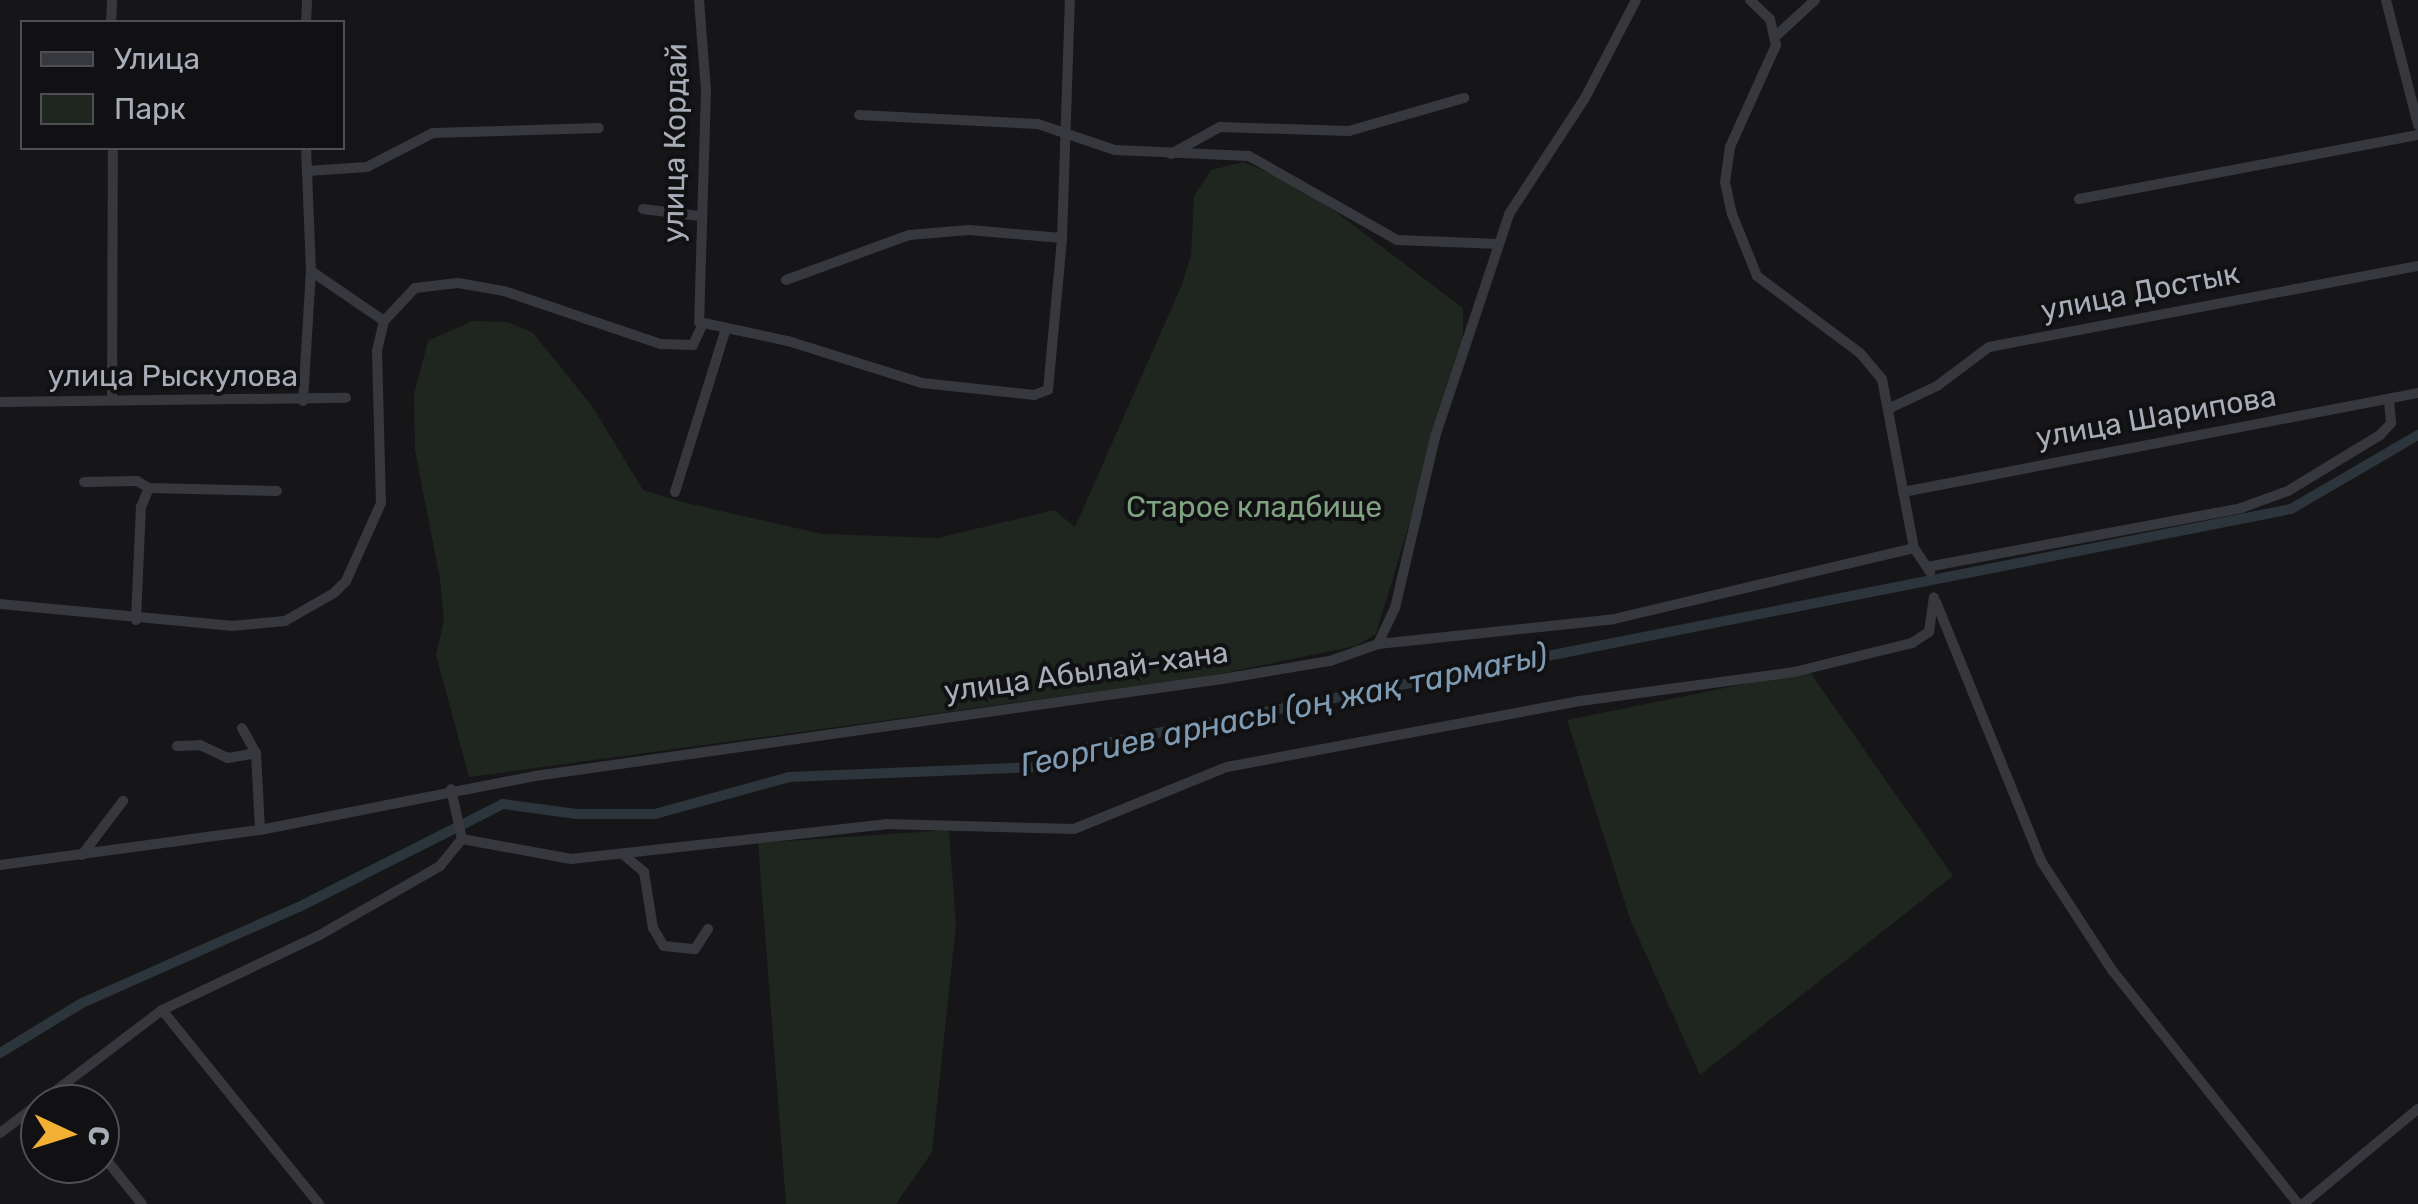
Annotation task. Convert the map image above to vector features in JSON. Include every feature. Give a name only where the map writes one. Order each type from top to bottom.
[{"type":"street","name":"улица Кордай","points":[[699,0],[706,90],[697,287],[700,324]]},
{"type":"street","points":[[0,604],[136,620],[231,626],[285,620],[346,581],[381,503],[374,385],[384,322],[404,295],[439,284],[485,287],[648,342],[690,346],[700,324],[788,340],[951,389],[1046,394],[1062,238],[1070,0]]},
{"type":"street","points":[[1378,644],[1395,608],[1435,438],[1509,214],[1585,98],[1636,0]]},
{"type":"street","points":[[1750,0],[1776,36]]},
{"type":"street","points":[[1815,0],[1776,36],[1764,82],[1730,147],[1725,182],[1732,214],[1758,276],[1874,366],[1890,408],[1914,548],[1929,570],[2242,508],[2288,491],[2380,434],[2392,416],[2389,399]]},
{"type":"street","points":[[2386,0],[2418,125]]},
{"type":"street","points":[[1171,154],[1220,127],[1349,132],[1464,98]]},
{"type":"street","points":[[859,115],[1038,124],[1066,132],[1087,144],[1171,154],[1230,154],[1268,164],[1397,240],[1499,244]]},
{"type":"street","points":[[306,171],[367,166],[432,134],[599,128]]},
{"type":"street","points":[[2080,200],[2418,134]]},
{"type":"street","points":[[112,150],[112,400]]},
{"type":"street","points":[[303,401],[311,271],[306,150]]},
{"type":"street","points":[[643,209],[700,216]]},
{"type":"street","points":[[786,280],[909,235],[969,230],[1062,238]]},
{"type":"street","name":"улица Достык","points":[[1890,408],[1937,386],[1989,347],[2043,330],[2418,266]]},
{"type":"street","points":[[311,271],[384,322]]},
{"type":"street","points":[[675,492],[726,331]]},
{"type":"street","name":"улица Шарипова","points":[[1904,492],[2418,393]]},
{"type":"street","name":"улица Рыскулова","points":[[0,402],[346,398]]},
{"type":"street","points":[[84,482],[136,481],[149,488],[277,491]]},
{"type":"street","points":[[136,620],[141,507],[149,488]]},
{"type":"street","name":"улица Абылай-хана","points":[[0,865],[260,830],[450,790],[1222,679],[1330,661],[1378,644],[1614,619],[1914,548]]},
{"type":"street","points":[[460,829],[555,859],[624,856],[899,823],[1074,828],[1226,768],[1580,701],[1794,672],[1912,642],[1929,632],[1934,597],[2040,860],[2112,970],[2301,1204],[2418,1109]]},
{"type":"street","points":[[242,728],[256,753],[260,830]]},
{"type":"street","points":[[177,746],[200,745],[228,758],[256,753]]},
{"type":"street","points":[[65,1084],[162,1010],[318,936],[440,866],[460,829],[450,790]]},
{"type":"street","points":[[82,855],[123,801]]},
{"type":"street","points":[[624,856],[644,872],[653,928],[664,946],[695,949],[708,929]]},
{"type":"street","points":[[162,1010],[318,1204]]},
{"type":"street","points":[[120,1177],[142,1204]]},
{"type":"green space","name":"Старое кладбище","points":[[1244,162],[1304,188],[1463,308],[1463,345],[1376,634],[1356,646],[1204,677],[469,777],[436,655],[444,620],[440,579],[415,450],[414,394],[428,341],[472,321],[508,322],[533,333],[592,406],[643,490],[682,502],[822,534],[938,538],[1054,510],[1075,527],[1181,287],[1191,256],[1194,196],[1211,170]]},
{"type":"green space","points":[[1809,671],[1953,876],[1700,1075],[1630,919],[1567,720]]},
{"type":"green space","points":[[949,830],[956,925],[932,1152],[896,1204],[786,1204],[758,843]]},
{"type":"waterway","name":"Георгиев арнасы (оң жақ тармағы)","points":[[0,1053],[82,1003],[299,907],[503,804],[576,814],[655,814],[789,777],[1035,767],[1092,746],[2291,509],[2418,435]]}]
